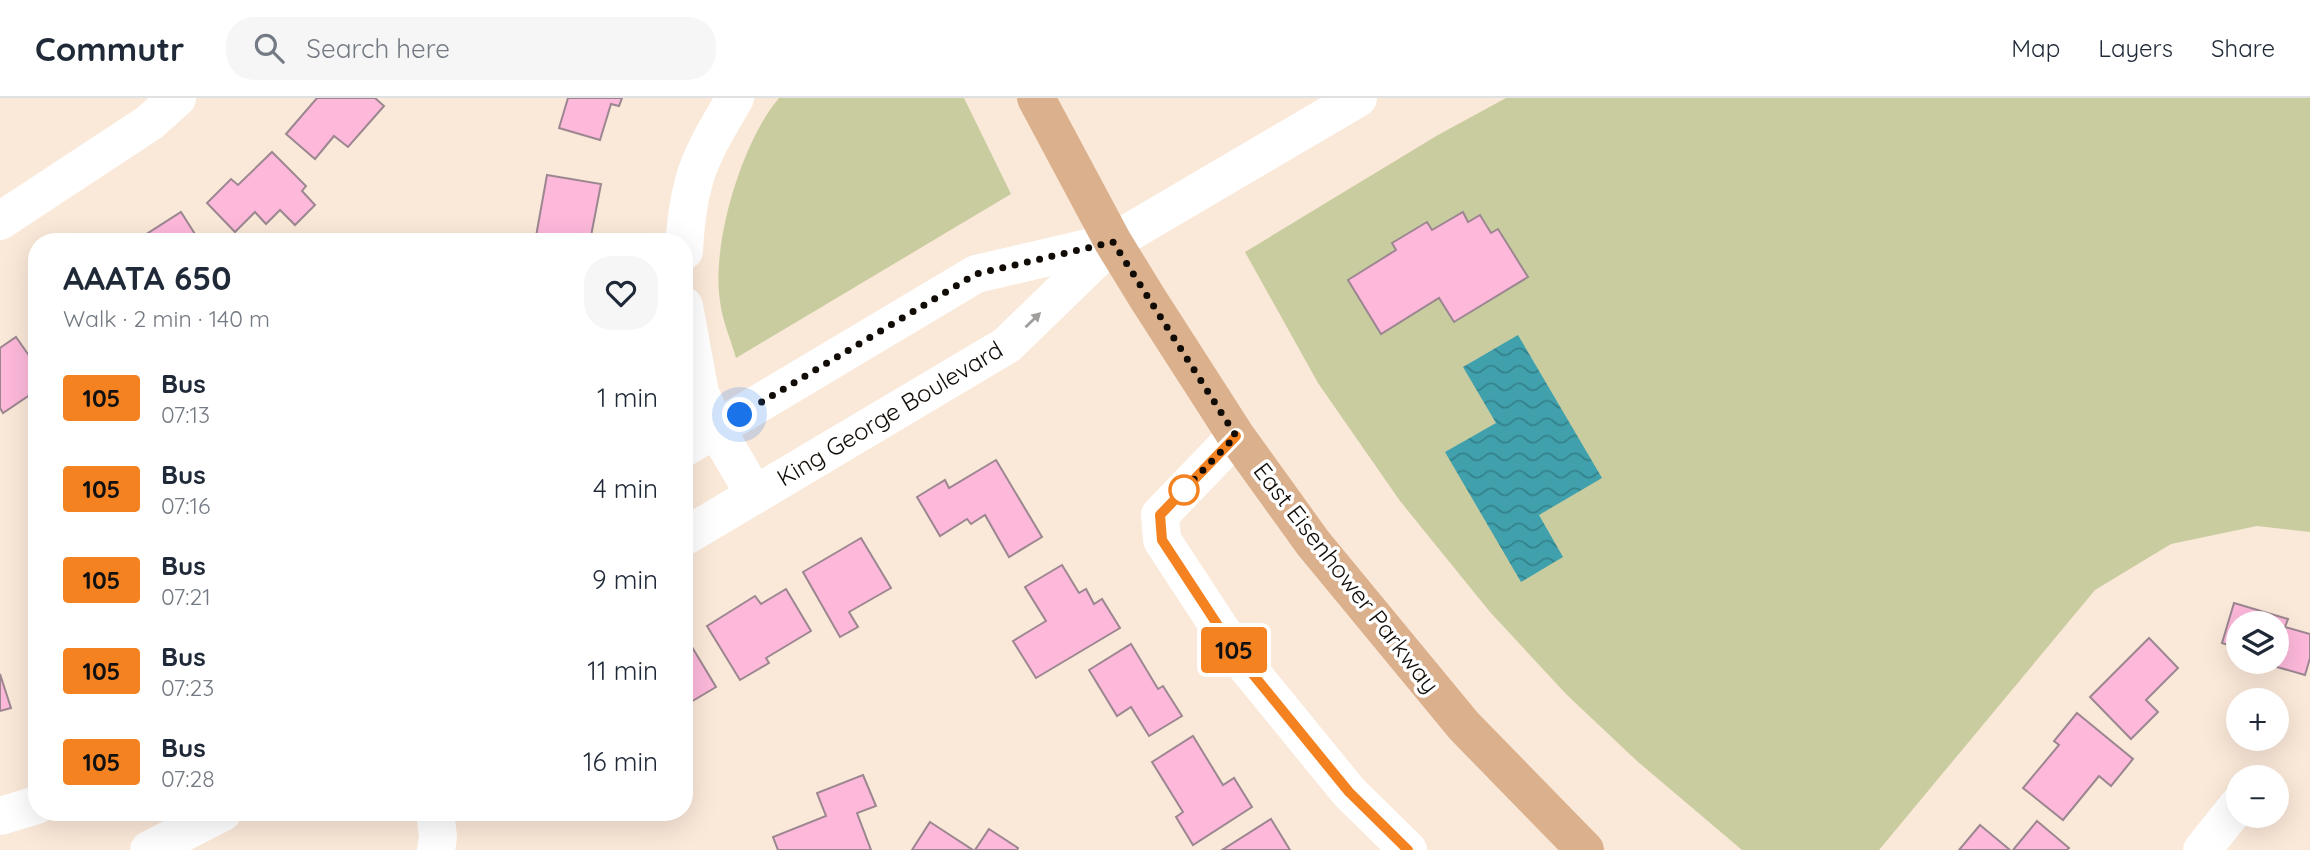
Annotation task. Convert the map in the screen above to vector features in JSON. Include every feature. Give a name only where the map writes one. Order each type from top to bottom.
[{"type":"main road","name":"East Eisenhower Parkway","points":[[1036,98],[1113,242],[1236,436],[1313,543],[1464,726],[1585,850]]},
{"type":"street","points":[[0,220],[149,123],[177,98]]},
{"type":"street","points":[[685,233],[694,180],[734,98]]},
{"type":"street","name":"King George Boulevard","points":[[693,532],[1007,345],[1113,242],[1358,98]]},
{"type":"street","name":"King George Boulevard","points":[[700,438],[976,274],[1113,242]]},
{"type":"street","name":"King George Boulevard","points":[[693,355],[700,393],[700,438],[755,495]]},
{"type":"street","points":[[1236,436],[1160,515],[1162,540],[1247,667],[1349,792],[1408,850]]},
{"type":"street","points":[[0,816],[28,808]]},
{"type":"street","points":[[2202,850],[2226,820]]},
{"type":"street","points":[[149,850],[205,821]]},
{"type":"street","points":[[436,821],[436,850]]},
{"type":"green space","points":[[779,98],[964,98],[1011,194],[736,358],[721,308],[718,278],[720,251],[732,194],[742,166],[765,117]]},
{"type":"green space","points":[[1506,98],[2310,98],[2310,532],[2257,526],[2171,544],[2095,590],[1879,850],[1742,850],[1637,761],[1567,695],[1490,612],[1400,501],[1318,383],[1245,252],[1438,135]]},
{"type":"water","points":[[1518,335],[1602,478],[1539,515],[1563,557],[1521,582],[1445,452],[1496,423],[1463,367]]},
{"type":"building","points":[[317,98],[375,98],[384,106],[348,147],[334,136],[315,159],[286,134]]},
{"type":"building","points":[[568,98],[622,98],[619,106],[611,104],[600,140],[559,128]]},
{"type":"building","points":[[272,152],[306,186],[302,191],[315,205],[295,225],[280,210],[266,224],[255,212],[235,232],[207,203],[231,179],[238,185]]},
{"type":"building","points":[[547,175],[601,184],[592,233],[537,233]]},
{"type":"building","points":[[181,212],[194,233],[148,233]]},
{"type":"building","points":[[1463,212],[1468,222],[1480,215],[1491,233],[1498,229],[1528,277],[1454,322],[1439,298],[1381,334],[1348,280],[1396,250],[1392,243],[1427,222],[1432,230]]},
{"type":"building","points":[[16,337],[28,354],[28,396],[3,413],[0,408],[0,348]]},
{"type":"building","points":[[996,460],[1042,537],[1009,557],[985,515],[971,524],[967,519],[940,536],[917,497],[945,480],[949,488]]},
{"type":"building","points":[[861,538],[891,588],[849,612],[858,627],[840,637],[803,572]]},
{"type":"building","points":[[1062,565],[1079,593],[1086,589],[1094,604],[1102,599],[1120,628],[1036,678],[1013,641],[1046,621],[1025,587]]},
{"type":"building","points":[[786,589],[811,631],[766,658],[769,663],[740,680],[707,626],[755,596],[761,604]]},
{"type":"building","points":[[2234,603],[2261,611],[2232,611]]},
{"type":"building","points":[[2289,628],[2310,634],[2310,658],[2305,675],[2289,670]]},
{"type":"building","points":[[2149,638],[2178,668],[2146,700],[2158,712],[2131,739],[2090,697]]},
{"type":"building","points":[[1131,644],[1158,689],[1163,686],[1182,716],[1149,736],[1131,707],[1117,716],[1089,670]]},
{"type":"building","points":[[693,649],[716,687],[693,701]]},
{"type":"building","points":[[0,674],[11,708],[0,711]]},
{"type":"building","points":[[2077,713],[2133,759],[2111,786],[2099,776],[2063,820],[2023,788],[2059,745],[2054,741]]},
{"type":"building","points":[[1193,736],[1223,785],[1234,778],[1252,807],[1193,845],[1176,817],[1183,812],[1152,762]]},
{"type":"building","points":[[863,775],[876,806],[857,813],[871,850],[778,850],[773,837],[826,816],[817,793]]},
{"type":"building","points":[[1271,819],[1290,850],[1222,850]]},
{"type":"building","points":[[2037,821],[2069,848],[2013,850]]},
{"type":"building","points":[[930,822],[973,850],[912,850]]},
{"type":"building","points":[[1980,825],[2010,850],[1959,850]]},
{"type":"building","points":[[989,829],[1018,848],[1017,850],[975,850]]},
{"type":"bus line","name":"105","points":[[1236,436],[1160,515],[1162,540],[1238,656],[1349,792],[1408,850]]},
{"type":"route","points":[[740,415],[976,274],[1113,242],[1236,436],[1179,495],[1184,490]]}]
